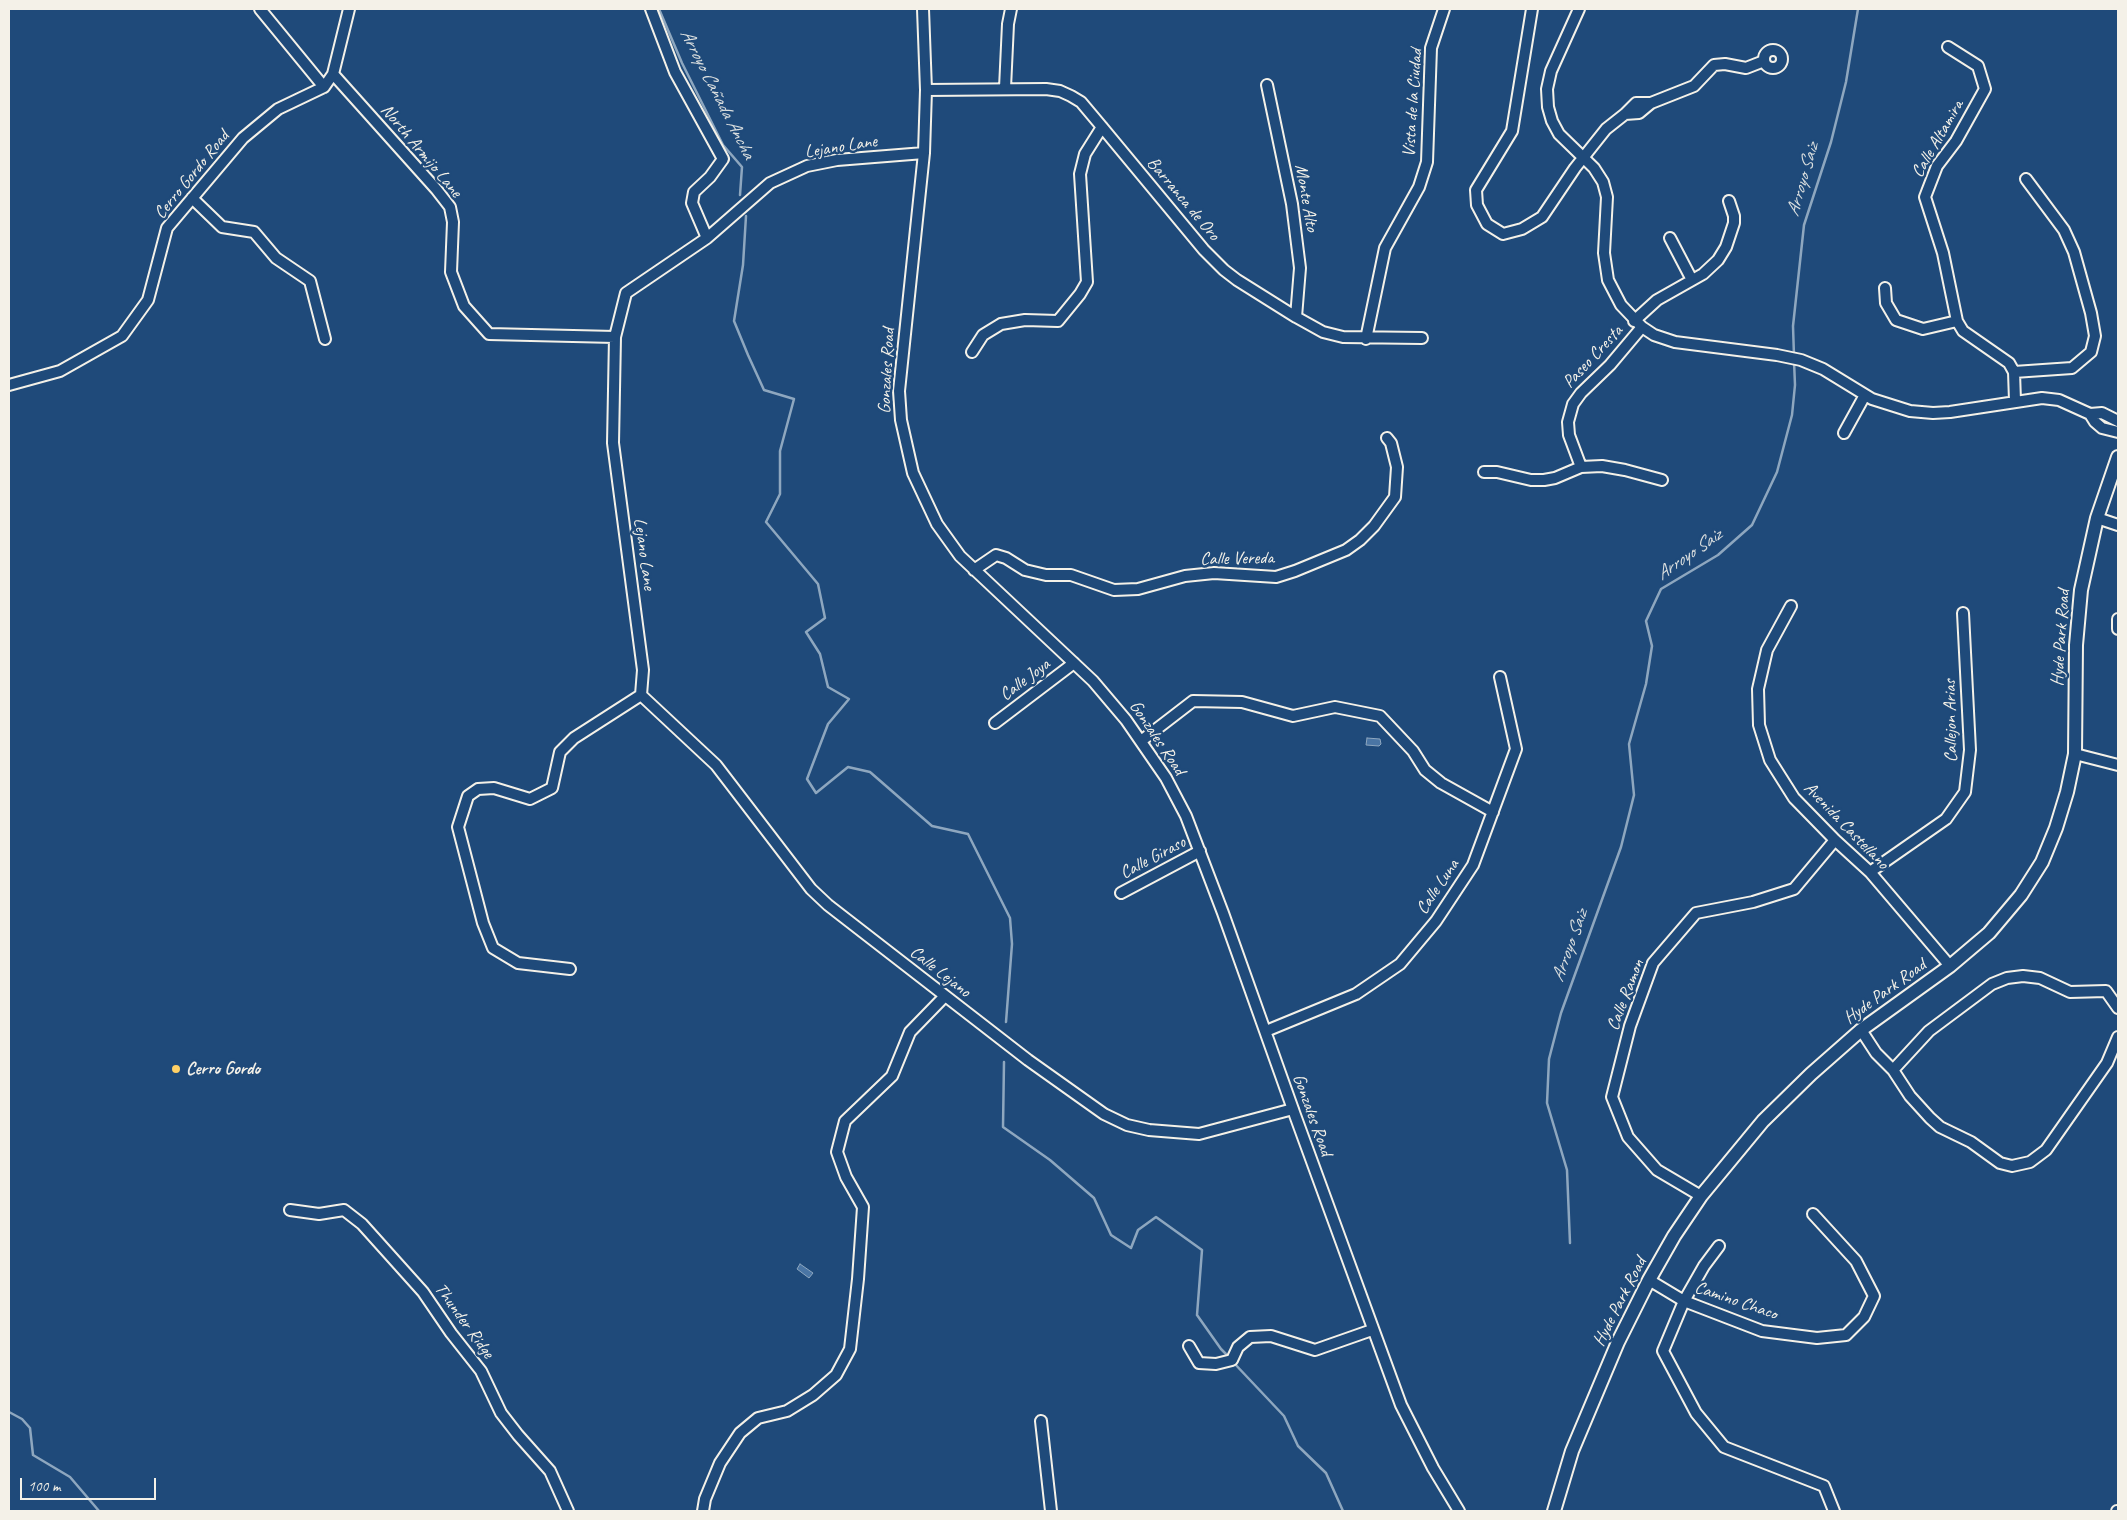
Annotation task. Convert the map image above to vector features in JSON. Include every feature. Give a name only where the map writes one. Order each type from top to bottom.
[{"type":"main road","name":"Hyde Park Road","points":[[1554,1511],[1576,1442],[1618,1342],[1649,1280],[1674,1236],[1701,1196],[1762,1121],[1811,1074],[1860,1030],[1950,966],[1989,933],[2021,895],[2042,862],[2062,810],[2075,754],[2077,627],[2084,575],[2097,518],[2118,457]]},
{"type":"street","points":[[260,9],[324,86]]},
{"type":"street","name":"Cerro Gordo Road","points":[[9,385],[60,371],[122,336],[148,300],[167,228],[244,138],[278,109],[324,86],[333,74],[349,9]]},
{"type":"street","points":[[651,9],[675,72],[722,159],[710,177],[694,192],[692,203],[707,238]]},
{"type":"street","name":"Gonzales Road","points":[[923,9],[926,90],[924,153],[899,390],[900,420],[913,473],[927,506],[948,541],[974,570],[1074,663],[1110,700],[1166,778],[1186,816],[1266,1031],[1372,1330],[1401,1406],[1416,1437],[1459,1511]]},
{"type":"street","points":[[1005,88],[1008,24],[1011,9]]},
{"type":"street","name":"Vista de la Ciudad","points":[[1366,339],[1385,248],[1419,187],[1427,162],[1431,48],[1444,9]]},
{"type":"street","points":[[1532,9],[1512,131],[1476,190],[1477,206],[1487,224],[1503,234],[1522,230],[1542,217],[1583,158],[1606,129],[1625,114],[1639,113],[1651,103],[1694,86],[1714,66],[1725,64],[1746,68],[1764,61]]},
{"type":"street","points":[[1579,9],[1550,71],[1547,98],[1555,128],[1568,145],[1599,175],[1605,189],[1604,253],[1608,280],[1616,298],[1638,324],[1654,335],[1675,342],[1777,355],[1801,360],[1823,369],[1865,395],[1895,407],[1925,413],[1950,412],[2034,398],[2051,398],[2090,414],[2102,413],[2118,421]]},
{"type":"street","name":"Calle Altamira","points":[[1948,48],[1978,66],[1985,89],[1956,141],[1937,166],[1925,197],[1943,253],[1957,321]]},
{"type":"street","name":"North Armijo Lane","points":[[333,74],[436,189],[450,208],[453,222],[451,272],[464,306],[489,334],[615,337]]},
{"type":"street","name":"Monte Alto","points":[[1267,85],[1294,222],[1300,268],[1296,317]]},
{"type":"street","name":"Barranca de Oro","points":[[926,90],[1005,88],[1060,91],[1081,102],[1214,261],[1237,280],[1323,332],[1343,337],[1366,339],[1422,338]]},
{"type":"street","points":[[972,352],[983,335],[1000,324],[1025,320],[1058,321],[1080,294],[1087,282],[1080,174],[1085,154],[1102,127]]},
{"type":"street","name":"Lejano Lane","points":[[640,695],[643,670],[612,443],[615,337],[626,293],[707,238],[770,183],[807,166],[847,158],[924,153]]},
{"type":"street","points":[[2014,372],[2072,368],[2091,352],[2095,336],[2091,312],[2074,252],[2064,230],[2026,179]]},
{"type":"street","points":[[192,198],[222,227],[254,232],[276,258],[310,280],[325,339]]},
{"type":"street","name":"Paseo Cresta","points":[[1581,467],[1569,435],[1568,422],[1570,409],[1576,398],[1610,365],[1638,324],[1664,296],[1714,265],[1726,247],[1734,224],[1734,216],[1729,201]]},
{"type":"street","points":[[1670,238],[1692,280]]},
{"type":"street","points":[[1885,288],[1886,303],[1896,320],[1922,329],[1957,321],[1962,331],[2005,359],[2014,372],[2015,401]]},
{"type":"street","points":[[1844,433],[1865,395]]},
{"type":"street","points":[[2090,414],[2094,422],[2102,428],[2118,432]]},
{"type":"street","name":"Calle Vereda","points":[[974,570],[996,555],[1006,558],[1025,570],[1046,575],[1071,574],[1114,590],[1138,589],[1185,576],[1214,573],[1276,577],[1295,571],[1346,550],[1360,540],[1374,526],[1395,497],[1397,467],[1391,443],[1387,438]]},
{"type":"street","points":[[1484,472],[1497,472],[1544,480],[1555,478],[1581,467],[1614,468],[1662,480]]},
{"type":"street","points":[[2097,518],[2118,525]]},
{"type":"street","name":"Avenida Castellano","points":[[1791,606],[1767,650],[1758,689],[1759,725],[1770,760],[1794,798],[1870,872],[1950,966]]},
{"type":"street","name":"Callejon Arias","points":[[1870,872],[1946,819],[1965,792],[1970,750],[1963,613]]},
{"type":"street","points":[[2118,619],[2118,629]]},
{"type":"street","name":"Calle Joya","points":[[995,723],[1074,663]]},
{"type":"street","name":"Calle Luna","points":[[1266,1031],[1356,994],[1400,964],[1436,921],[1473,865],[1516,749],[1500,677]]},
{"type":"street","points":[[570,969],[518,963],[493,948],[483,923],[458,827],[468,796],[478,789],[494,788],[530,799],[552,788],[560,752],[574,738],[640,695]]},
{"type":"street","name":"Calle Lejano","points":[[640,695],[716,765],[812,889],[854,926],[1094,1108],[1127,1125],[1149,1130],[1199,1134],[1293,1109]]},
{"type":"street","points":[[1141,741],[1193,701],[1242,702],[1294,716],[1336,707],[1380,716],[1414,751],[1425,770],[1441,783],[1494,812]]},
{"type":"street","points":[[2075,754],[2118,765]]},
{"type":"street","name":"Calle Ramon","points":[[1701,1196],[1657,1170],[1628,1137],[1612,1097],[1630,1026],[1653,963],[1696,914],[1753,902],[1794,889],[1835,840]]},
{"type":"street","name":"Calle Giraso","points":[[1121,893],[1200,851]]},
{"type":"street","points":[[1893,1070],[1929,1031],[1992,984],[2007,978],[2022,976],[2040,978],[2070,992],[2106,991],[2118,1008]]},
{"type":"street","points":[[703,1511],[705,1499],[720,1463],[740,1433],[758,1418],[787,1411],[813,1395],[836,1375],[850,1349],[858,1279],[863,1207],[846,1177],[837,1152],[845,1122],[892,1076],[910,1032],[945,996]]},
{"type":"street","points":[[1860,1030],[1876,1053],[1893,1070],[1910,1096],[1935,1123],[1971,1142],[2000,1163],[2018,1166],[2036,1158],[2046,1150],[2107,1062],[2118,1037]]},
{"type":"street","name":"Thunder Ridge","points":[[290,1210],[319,1214],[344,1210],[362,1224],[423,1292],[451,1333],[481,1371],[501,1413],[550,1471],[568,1511]]},
{"type":"street","name":"Camino Chaco","points":[[1649,1280],[1684,1301],[1762,1331],[1817,1338],[1846,1335],[1864,1317],[1874,1296],[1856,1261],[1814,1214]]},
{"type":"street","points":[[1719,1246],[1704,1266],[1684,1301],[1663,1351],[1696,1413],[1724,1447],[1824,1486],[1834,1511]]},
{"type":"street","points":[[1189,1346],[1199,1362],[1216,1364],[1232,1360],[1238,1347],[1250,1337],[1271,1336],[1315,1350],[1372,1330]]},
{"type":"street","points":[[1040,1421],[1051,1511]]},
{"type":"water","points":[[1367,738],[1380,739],[1381,744],[1379,746],[1366,745]]},
{"type":"water","points":[[800,1264],[813,1273],[809,1278],[797,1269]]},
{"type":"waterway","name":"Arroyo Cañada Ancha","points":[[659,9],[682,63],[723,145],[742,167],[740,195]]},
{"type":"waterway","name":"Arroyo Saiz","points":[[1794,356],[1793,326],[1804,225],[1831,142],[1846,82],[1858,9]]},
{"type":"waterway","name":"Arroyo Cañada Ancha","points":[[746,216],[743,265],[734,321],[764,390],[794,399],[780,451],[780,494],[766,522],[818,584],[825,618],[806,632],[820,654],[828,687],[849,699],[828,724],[807,779],[816,793],[848,767],[870,772],[932,826],[968,834],[1010,918],[1012,944],[1006,1022]]},
{"type":"waterway","name":"Arroyo Saiz","points":[[1570,1243],[1567,1170],[1547,1103],[1549,1059],[1561,1013],[1621,847],[1634,795],[1629,744],[1646,684],[1652,646],[1646,621],[1661,589],[1718,555],[1752,525],[1777,472],[1792,415],[1795,385],[1794,361]]},
{"type":"waterway","name":"Arroyo Cañada Ancha","points":[[1004,1062],[1003,1127],[1050,1160],[1094,1198],[1111,1235],[1131,1248],[1138,1230],[1156,1217],[1202,1250],[1197,1315],[1221,1349],[1230,1358]]},
{"type":"waterway","name":"Arroyo Cañada Ancha","points":[[1233,1362],[1284,1416],[1298,1446],[1326,1473],[1343,1511]]},
{"type":"waterway","points":[[9,1412],[22,1419],[30,1428],[33,1455],[70,1477],[99,1511]]},
{"type":"place","name":"Cerro Gordo","points":[[176,1069]]}]
